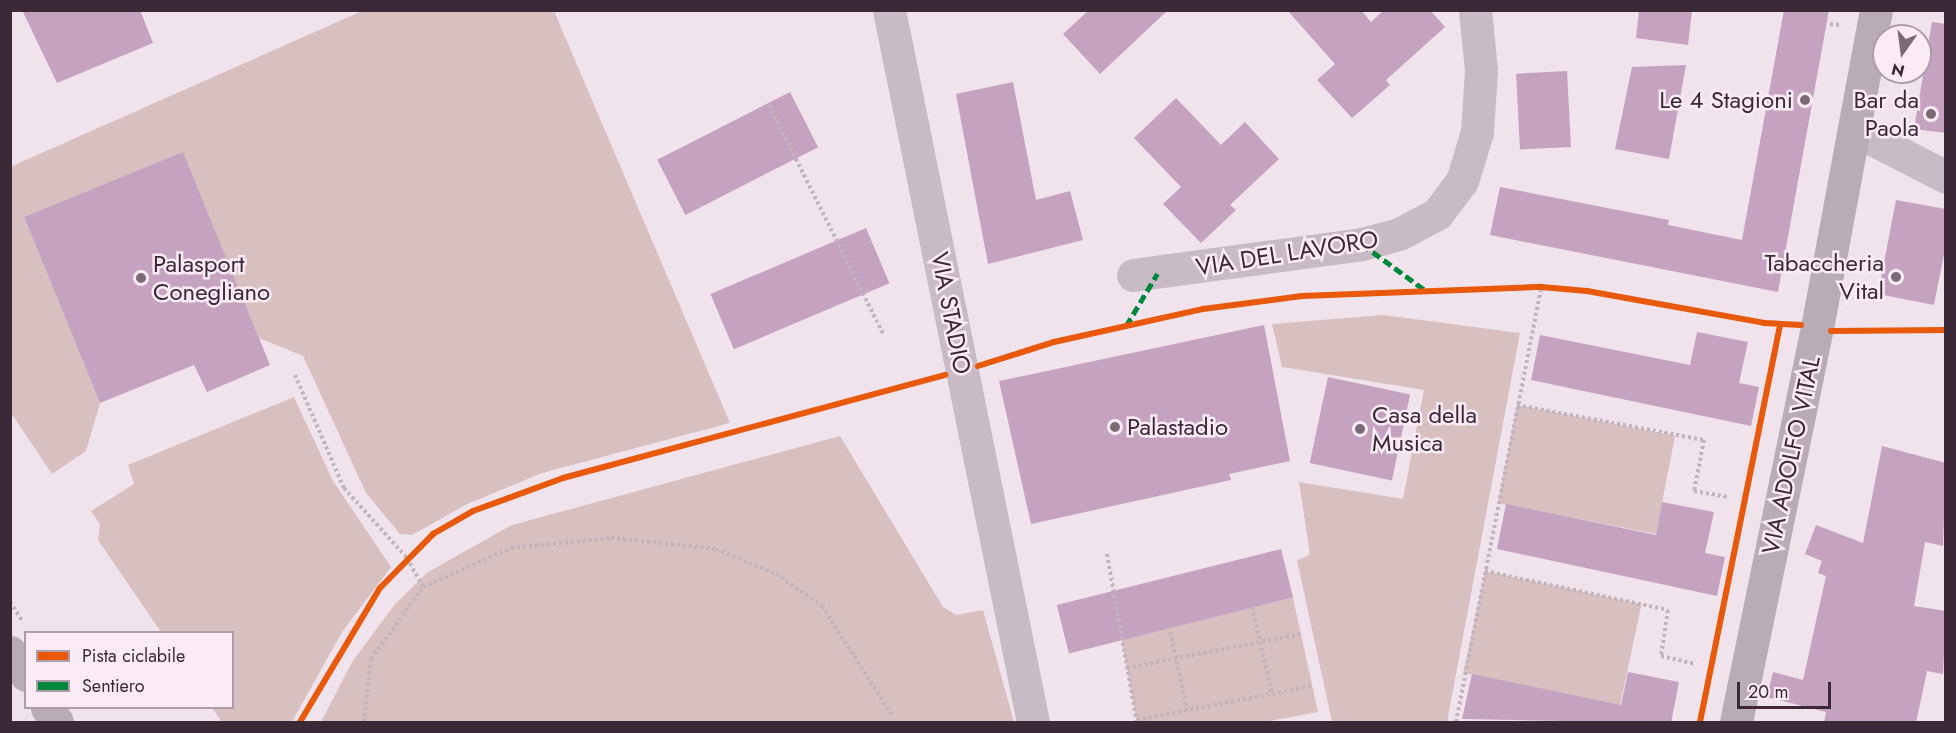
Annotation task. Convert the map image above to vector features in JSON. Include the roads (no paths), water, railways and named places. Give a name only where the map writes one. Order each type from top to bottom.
[{"type":"street","name":"VIA STADIO","points":[[889,10],[1033,723]]},
{"type":"street","name":"VIA DEL LAVORO","points":[[1133,275],[1362,244],[1399,234],[1437,214],[1462,180],[1478,132],[1481,70],[1475,10]]},
{"type":"street","name":"VIA ADOLFO VITAL","points":[[1736,723],[1855,130],[1876,10]]},
{"type":"street","points":[[1855,130],[1946,177]]},
{"type":"street","points":[[19,640],[24,665]]},
{"type":"street","points":[[48,709],[57,723]]},
{"type":"place","name":"Le 4 Stagioni","points":[[1805,100]]},
{"type":"place","name":"Bar da Paola","points":[[1931,114]]},
{"type":"place","name":"Tabaccheria Vital","points":[[1896,277]]},
{"type":"place","name":"Palasport Conegliano","points":[[141,278]]},
{"type":"place","name":"Palastadio","points":[[1115,427]]},
{"type":"place","name":"Casa della Musica","points":[[1360,429]]}]
